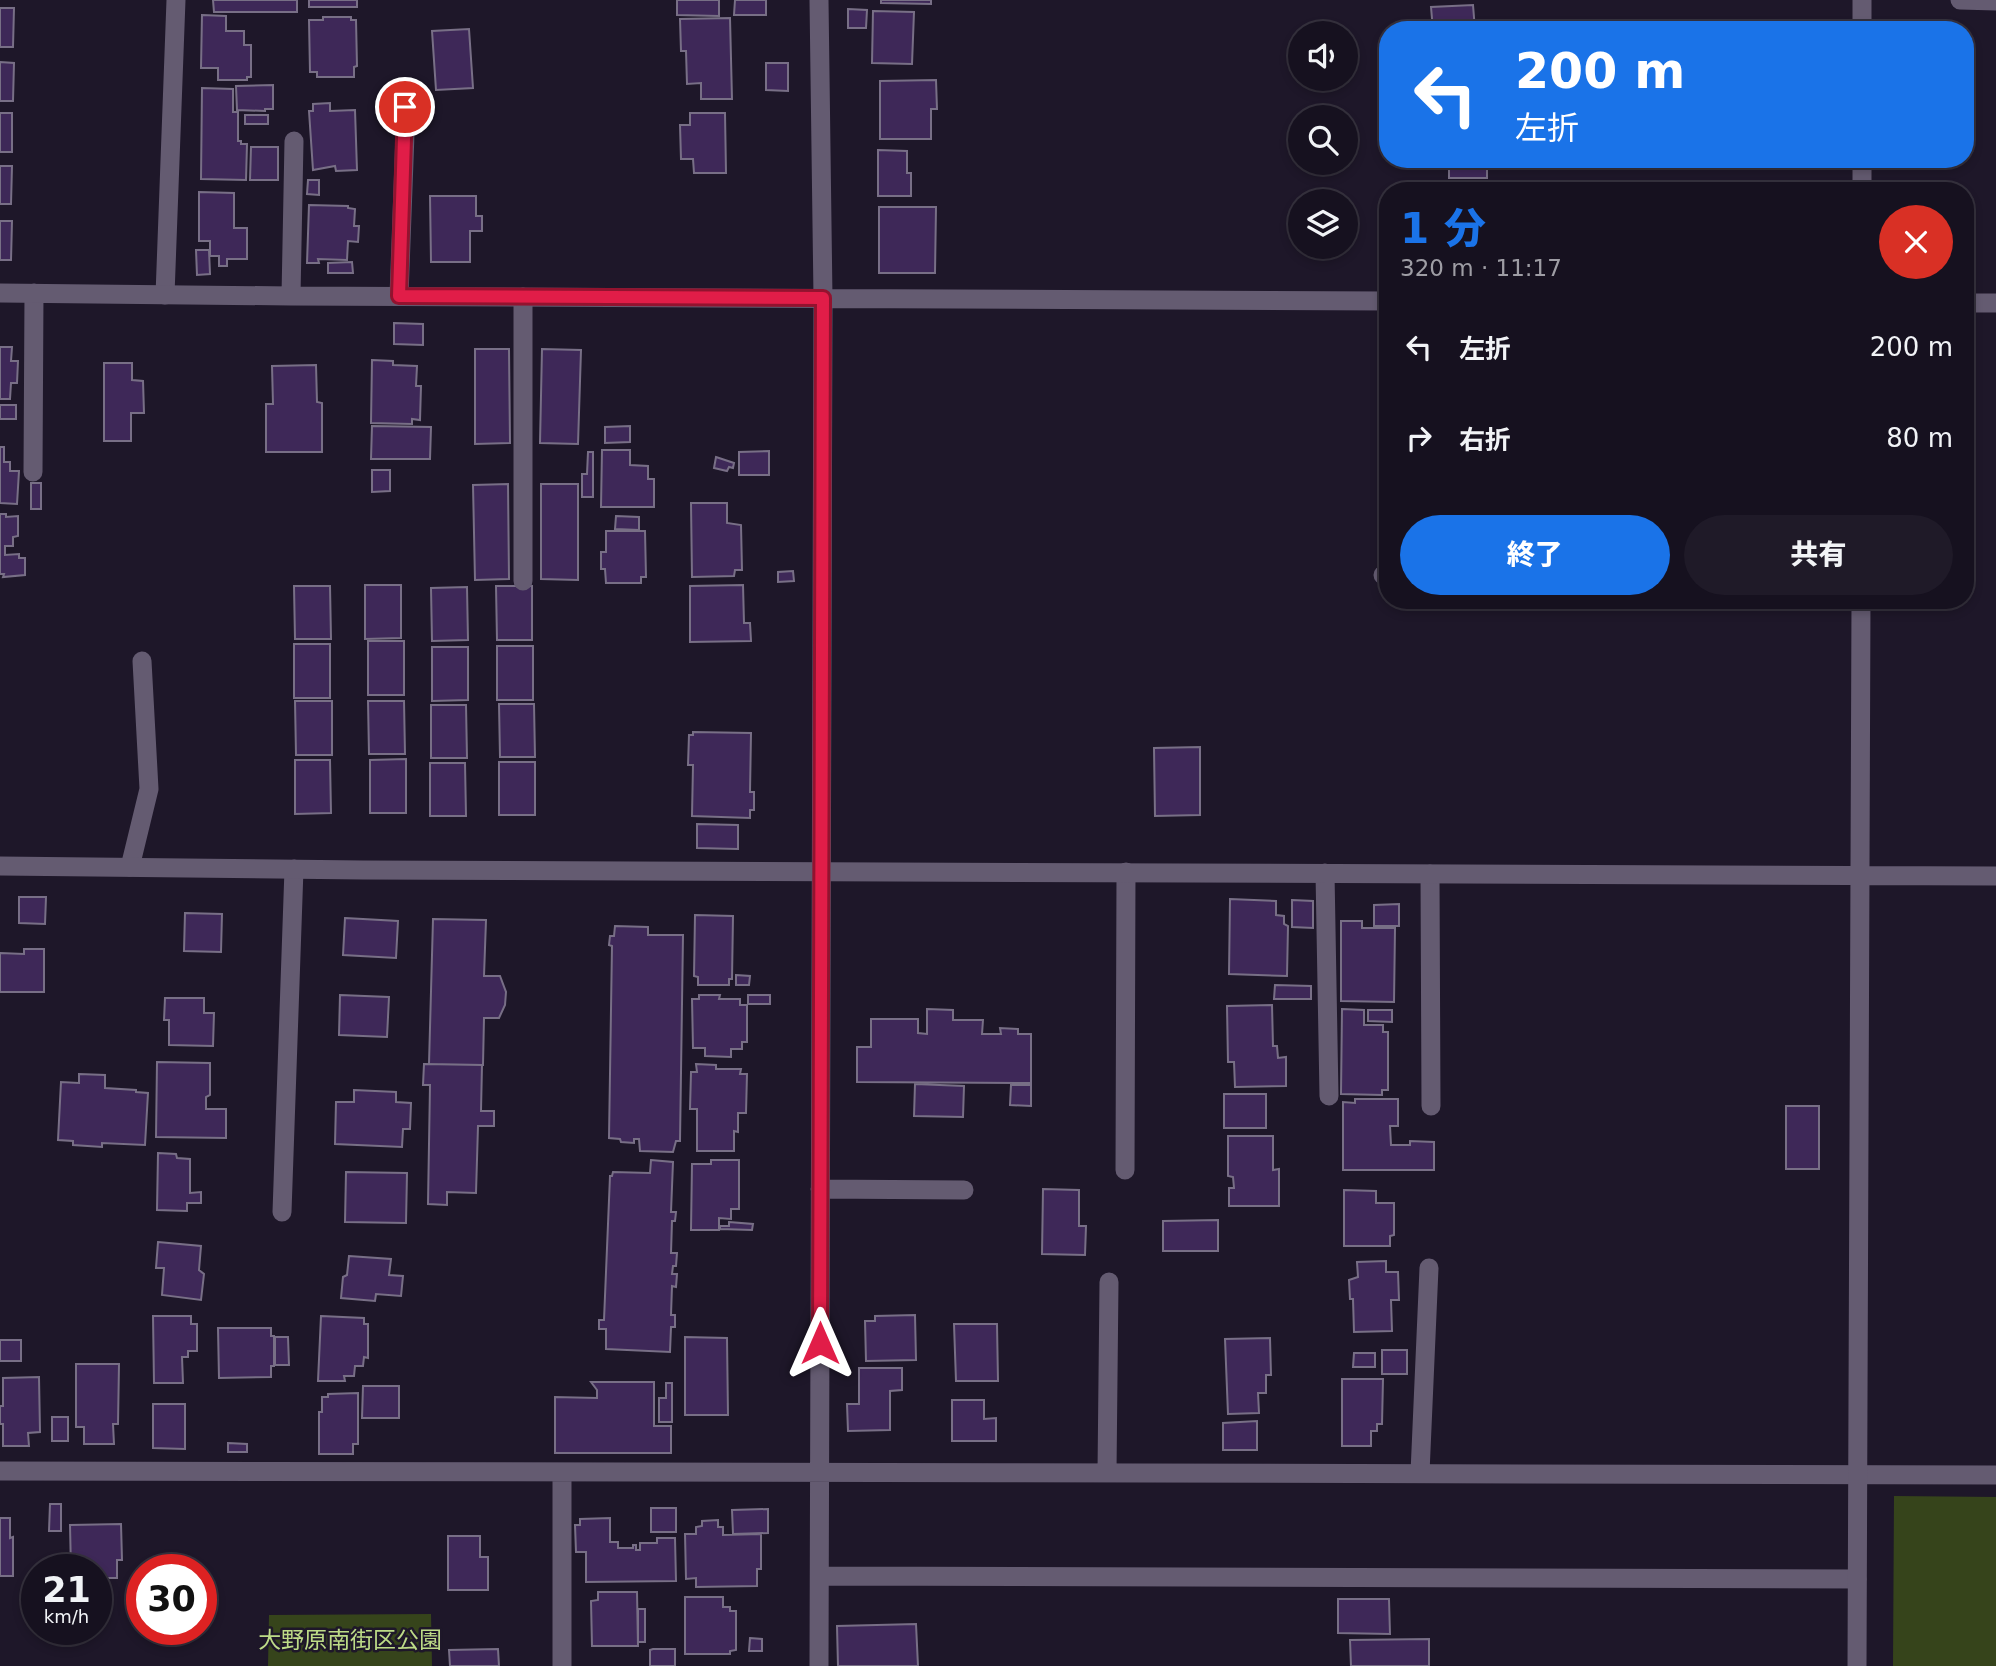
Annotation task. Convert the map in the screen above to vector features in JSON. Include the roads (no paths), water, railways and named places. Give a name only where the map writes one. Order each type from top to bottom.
[{"type":"street","points":[[165,295],[176,0]]},
{"type":"street","points":[[819,0],[823,298],[819,1666]]},
{"type":"street","points":[[1862,0],[1862,21]]},
{"type":"street","points":[[1960,0],[1996,1]]},
{"type":"street","points":[[399,296],[405,107]]},
{"type":"street","points":[[290,296],[294,141]]},
{"type":"street","points":[[0,293],[1379,301]]},
{"type":"street","points":[[33,472],[34,293]]},
{"type":"street","points":[[523,297],[523,581]]},
{"type":"street","points":[[1974,303],[1996,303]]},
{"type":"street","points":[[1857,1666],[1861,609]]},
{"type":"street","points":[[130,867],[149,789],[142,661]]},
{"type":"street","points":[[0,866],[1996,876]]},
{"type":"street","points":[[282,1212],[294,869]]},
{"type":"street","points":[[1125,1170],[1126,872]]},
{"type":"street","points":[[1325,873],[1329,1096]]},
{"type":"street","points":[[1430,874],[1431,1107]]},
{"type":"street","points":[[820,1189],[964,1190]]},
{"type":"street","points":[[1420,1473],[1429,1268]]},
{"type":"street","points":[[1107,1472],[1109,1282]]},
{"type":"street","points":[[0,1471],[1996,1475]]},
{"type":"street","points":[[562,1474],[562,1666]]},
{"type":"street","points":[[820,1576],[1857,1579]]},
{"type":"park label","name":"大野原南街区公園","points":[[350,1640]]}]
